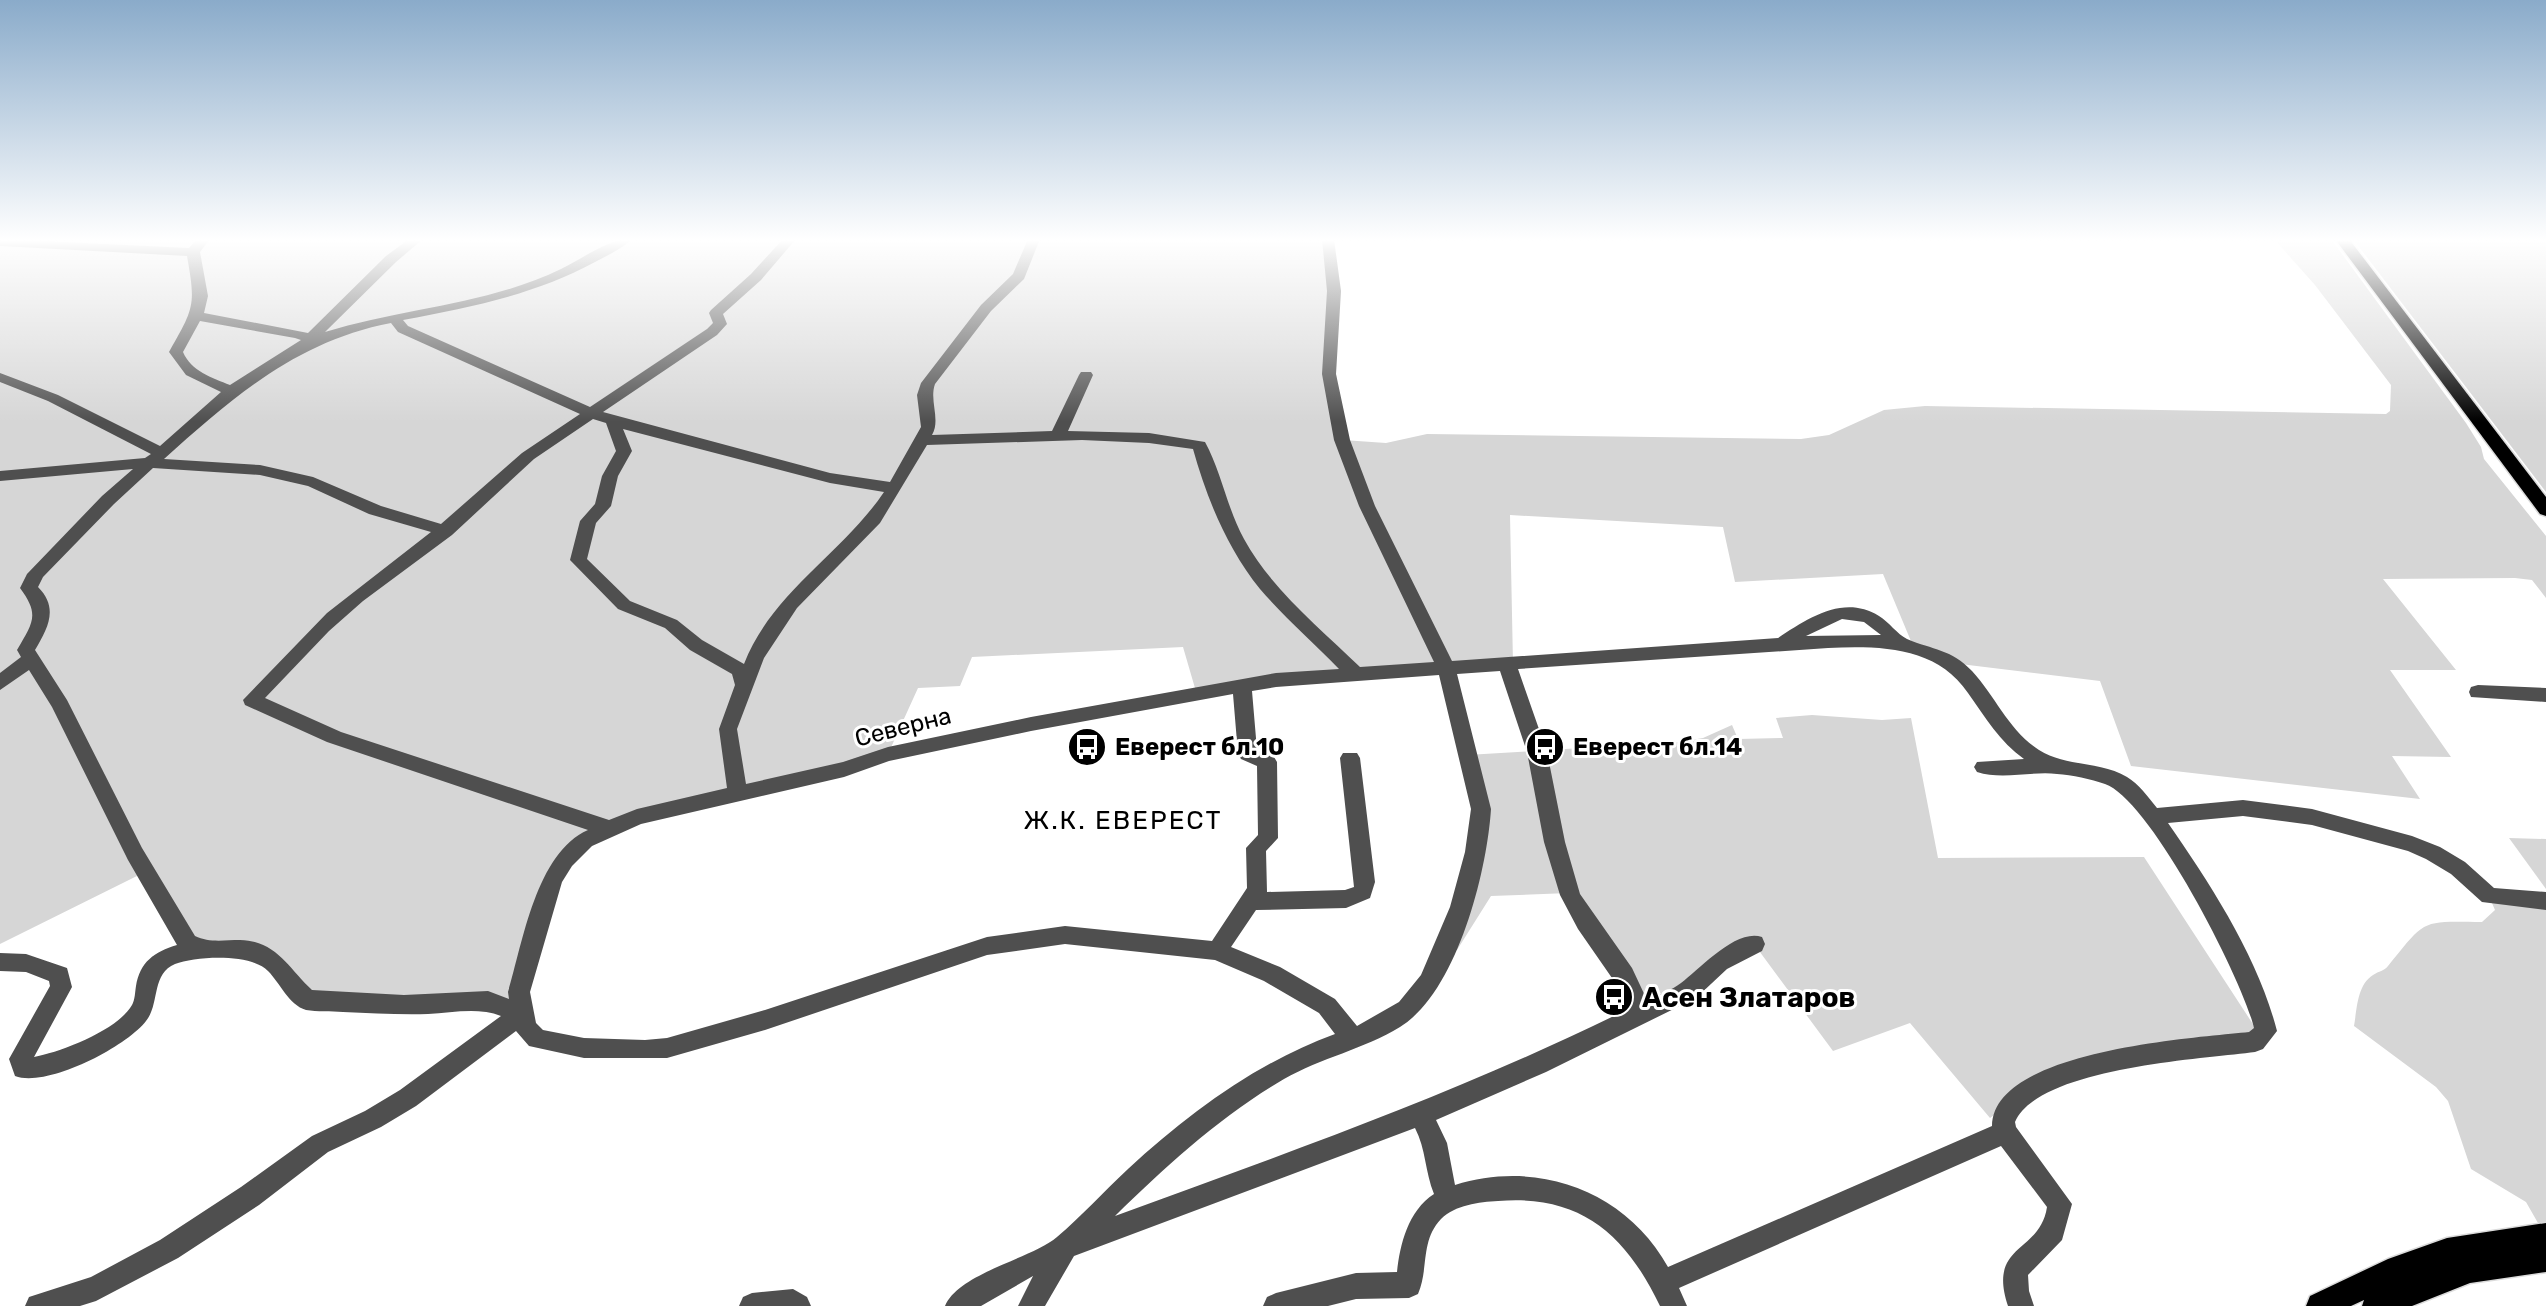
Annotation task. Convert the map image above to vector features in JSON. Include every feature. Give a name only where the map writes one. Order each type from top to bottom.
[{"type":"main road","points":[[2388,300],[2546,510]]},
{"type":"main road","points":[[2399,300],[2546,492]]},
{"type":"main road","points":[[2320,1306],[2379,1278],[2447,1253],[2495,1242],[2546,1237]]},
{"type":"main road","points":[[2376,1306],[2470,1269],[2546,1258]]},
{"type":"street","points":[[200,300],[196,316],[176,352],[178,361],[189,371],[231,391]]},
{"type":"street","points":[[197,949],[187,943],[135,854],[60,705],[30,659],[26,650],[42,622],[40,599],[29,588],[36,574],[108,500],[231,391],[309,342],[351,300]]},
{"type":"street","points":[[196,316],[309,342],[477,300]]},
{"type":"street","points":[[608,828],[334,737],[252,700],[333,617],[446,531],[508,478],[528,456],[588,412],[712,332],[720,324],[716,313],[731,300]]},
{"type":"street","points":[[738,793],[728,729],[744,684],[771,630],[791,604],[874,519],[929,427],[924,395],[928,383],[994,300]]},
{"type":"street","points":[[1031,1306],[1066,1246],[1200,1119],[1230,1098],[1306,1056],[1383,1025],[1417,1000],[1444,948],[1479,840],[1481,809],[1446,668],[1367,506],[1342,440],[1329,374],[1333,300]]},
{"type":"street","points":[[396,320],[413,334],[588,412],[626,425],[817,474],[893,490]]},
{"type":"street","points":[[1058,435],[1086,375]]},
{"type":"street","points":[[0,377],[53,398],[155,458]]},
{"type":"street","points":[[612,419],[624,451],[610,476],[603,506],[588,521],[578,560],[624,605],[671,624],[696,645],[740,670],[744,684]]},
{"type":"street","points":[[923,440],[1058,435],[1149,438],[1200,445],[1215,493],[1242,551],[1271,589],[1355,674]]},
{"type":"street","points":[[0,476],[155,458],[260,470],[313,482],[375,510],[446,531]]},
{"type":"street","name":"Северна","points":[[521,1014],[519,992],[552,880],[565,860],[585,840],[608,828],[637,817],[844,769],[888,754],[1031,724],[1276,680],[1849,640],[1900,644],[1935,653],[1959,668],[2019,744],[2034,757],[2056,766]]},
{"type":"street","points":[[0,683],[30,659]]},
{"type":"street","points":[[1507,664],[1536,751],[1554,840],[1569,893],[1597,940],[1630,981],[1637,1003],[1628,1020]]},
{"type":"street","points":[[1217,951],[1257,890],[1256,848],[1268,838],[1267,762],[1248,754],[1242,686]]},
{"type":"street","points":[[2478,692],[2546,695]]},
{"type":"street","points":[[1251,901],[1346,899],[1363,892],[1365,882],[1350,758]]},
{"type":"street","points":[[1984,767],[2056,766],[2121,782],[2135,794],[2153,816],[2256,997],[2266,1031],[2255,1042],[2161,1053],[2078,1070],[2037,1084],[2015,1100],[2003,1122],[2005,1132],[2060,1204],[2052,1234],[2013,1273],[2012,1285],[2021,1306]]},
{"type":"street","points":[[2153,816],[2243,808],[2312,817],[2412,844],[2433,853],[2458,868],[2489,896],[2546,901]]},
{"type":"street","points":[[0,962],[26,963],[59,975],[61,987],[20,1059],[23,1068],[37,1069],[107,1039],[129,1024],[140,1011],[147,981],[156,965],[197,949],[233,949],[256,952],[274,959],[282,973],[307,1000],[404,1005],[488,1001],[521,1014],[526,1028],[537,1039],[584,1048],[645,1050],[667,1048],[765,1020],[987,946],[1065,935],[1217,951],[1272,974],[1327,1006],[1351,1036]]},
{"type":"street","points":[[958,1306],[991,1284],[1066,1246],[1421,1115],[1538,1065],[1688,991],[1719,962],[1754,944]]},
{"type":"street","points":[[38,1306],[96,1288],[169,1249],[250,1196],[320,1144],[408,1098],[521,1014]]},
{"type":"street","points":[[1421,1115],[1435,1143],[1439,1176],[1448,1200]]},
{"type":"street","points":[[1663,1282],[2005,1132]]},
{"type":"street","points":[[1276,1306],[1356,1286],[1409,1285],[1410,1256],[1420,1228],[1433,1209],[1448,1200],[1498,1187],[1529,1186],[1560,1192],[1618,1223],[1635,1239],[1663,1282],[1674,1306]]},
{"type":"street","points":[[752,1306],[793,1302],[798,1306]]},
{"type":"shaded area","points":[[0,300],[1333,300],[1331,327],[1343,440],[1386,443],[1427,434],[1801,439],[1829,435],[1884,410],[1925,406],[2386,414],[2390,411],[2391,385],[2326,300],[2376,300],[2466,423],[2481,447],[2484,459],[2546,536],[2546,598],[2532,580],[2515,578],[2383,579],[2456,670],[2390,670],[2451,757],[2392,756],[2420,799],[2131,766],[2100,681],[1952,663],[1913,646],[1883,574],[1735,582],[1723,527],[1510,515],[1513,664],[1446,668],[1197,695],[1183,647],[972,657],[960,686],[918,688],[888,754],[637,817],[565,860],[521,1014],[307,1000],[273,959],[197,949],[145,872],[0,944]]},
{"type":"shaded area","points":[[2399,300],[2546,300],[2546,492]]},
{"type":"shaded area","points":[[1812,715],[1882,720],[1911,718],[1938,858],[2144,857],[2262,1038],[2037,1084],[1990,1118],[1910,1023],[1833,1051],[1754,944],[1703,977],[1637,1003],[1569,893],[1491,896],[1457,950],[1444,948],[1477,849],[1467,755],[1680,742],[1703,738],[1732,725],[1738,739],[1783,738],[1776,718]]},
{"type":"shaded area","points":[[2509,838],[2546,839],[2546,889]]},
{"type":"shaded area","points":[[2489,896],[2546,901],[2546,1237],[2526,1202],[2471,1169],[2448,1101],[2436,1087],[2354,1026],[2359,998],[2368,979],[2386,968],[2410,939],[2426,926],[2446,922],[2482,922],[2495,910]]},
{"type":"place","name":"Еверест бл.10","points":[[1087,747]]},
{"type":"place","name":"Еверест бл.14","points":[[1545,747]]},
{"type":"place","name":"Асен Златаров","points":[[1614,997]]},
{"type":"district","name":"Ж.К. ЕВЕРЕСТ","points":[[1123,820]]}]
